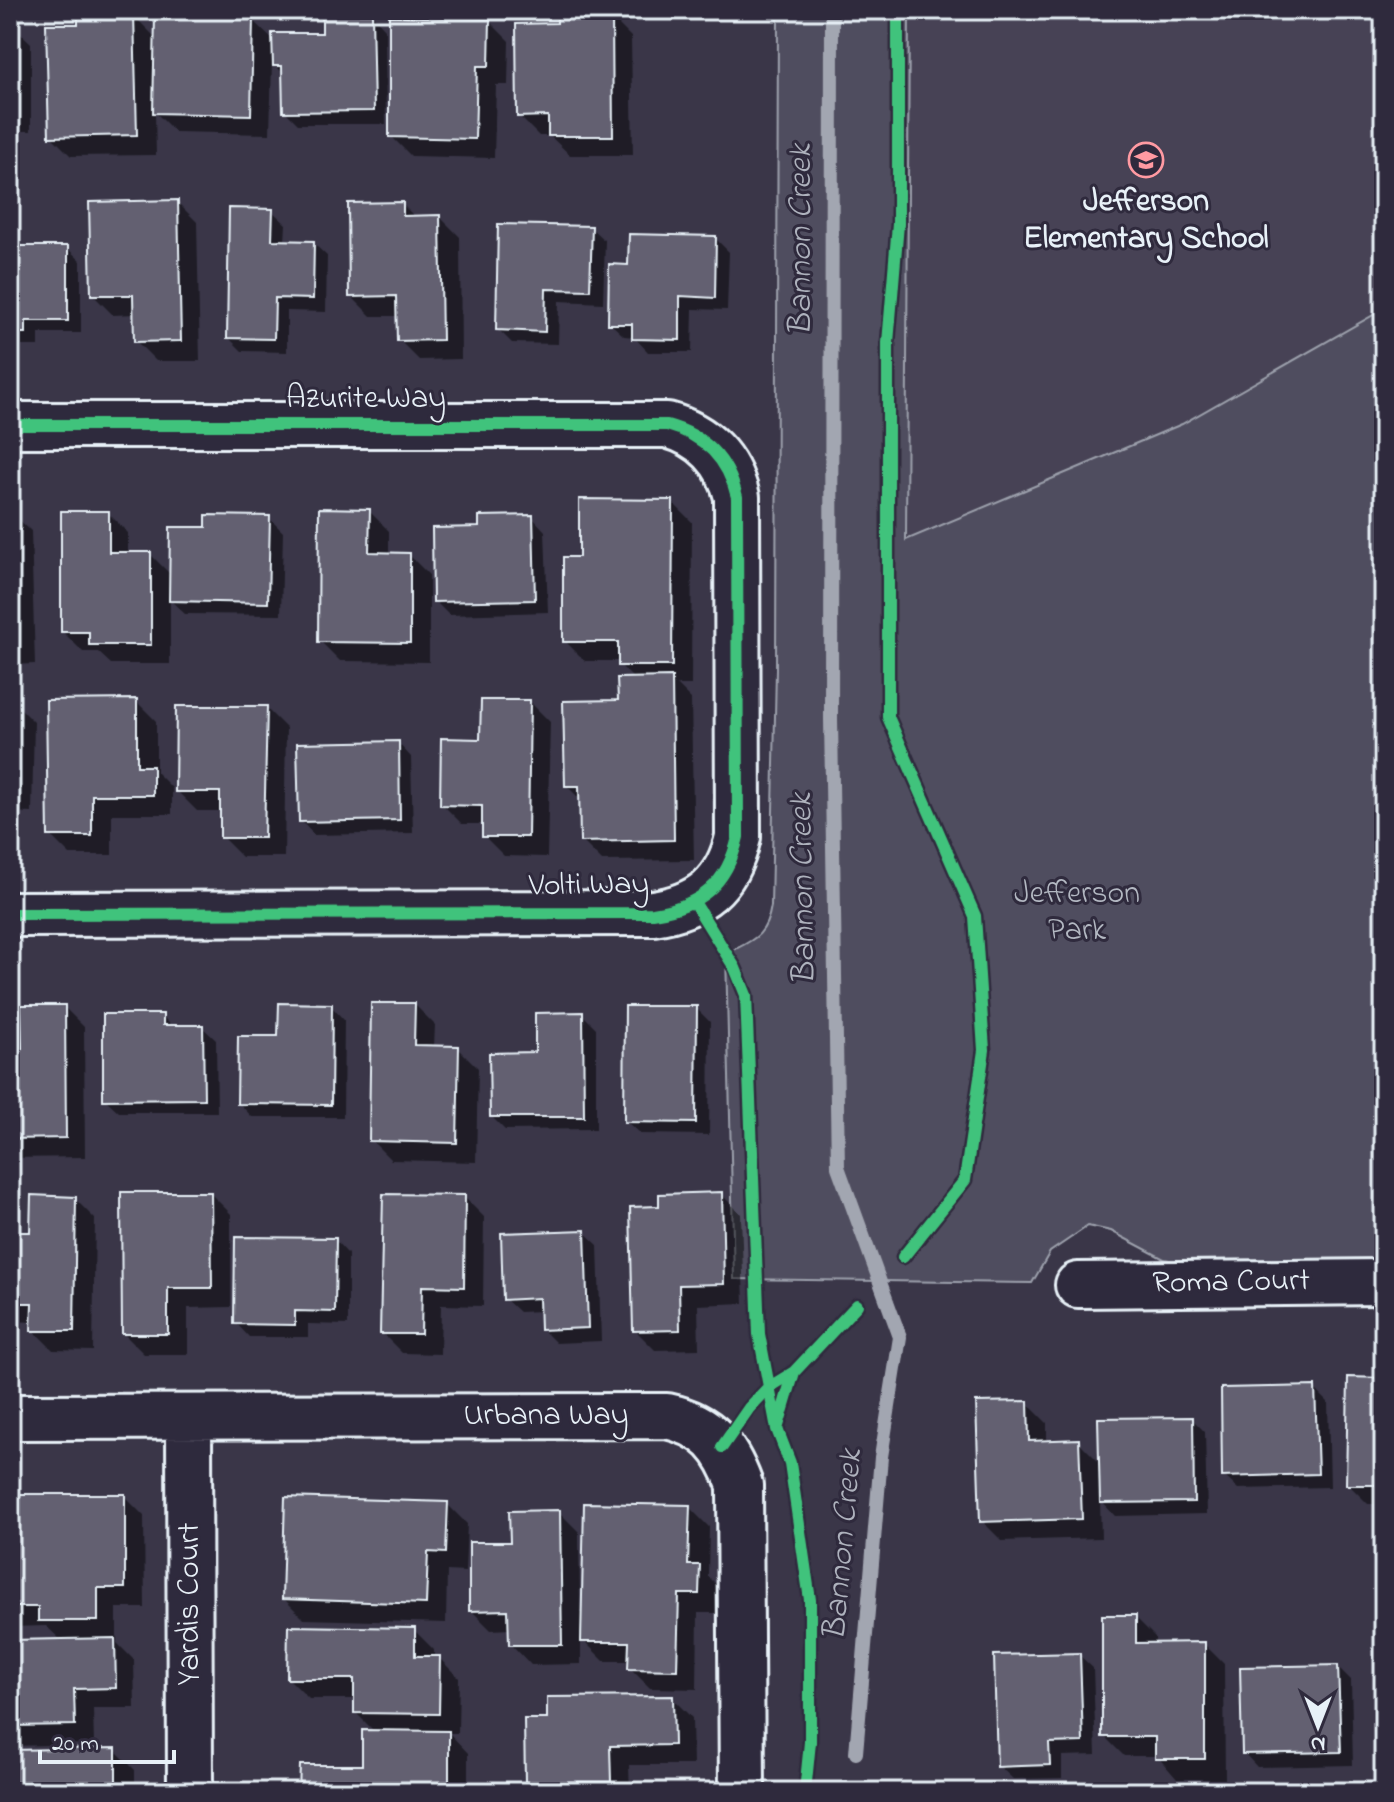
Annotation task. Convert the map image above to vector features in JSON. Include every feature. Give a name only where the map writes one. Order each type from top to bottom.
[{"type":"street","name":"Azurite Way","points":[[10,425],[667,425],[692,434],[715,450]]},
{"type":"street","name":"Volti Way","points":[[10,914],[653,913],[674,910],[694,902],[720,881],[734,855],[738,837],[737,497],[733,479],[715,450]]},
{"type":"street","name":"Roma Court","points":[[1078,1285],[1384,1282]]},
{"type":"street","name":"Urbana Way","points":[[10,1417],[667,1416],[684,1420],[707,1432],[731,1461],[740,1485],[742,1792]]},
{"type":"street","name":"Yardis Court","points":[[189,1417],[190,1792]]},
{"type":"shaded area","name":"Jefferson Elementary School","points":[[909,10],[1384,10],[1384,309],[1182,424],[906,541]]},
{"type":"green space","name":"Jefferson Park","points":[[778,10],[909,10],[906,540],[1182,424],[1384,309],[1384,1263],[1201,1266],[1164,1259],[1111,1231],[1088,1226],[1050,1252],[1032,1283],[734,1279],[726,954],[761,932],[771,906],[776,669]]},
{"type":"building","points":[[134,13],[137,135],[49,137],[46,24],[78,24],[78,14]]},
{"type":"building","points":[[372,13],[374,111],[283,112],[282,66],[273,66],[272,33],[322,33],[322,14]]},
{"type":"building","points":[[557,15],[612,15],[613,136],[548,136],[548,116],[517,117],[516,24],[557,23]]},
{"type":"building","points":[[155,16],[253,18],[251,115],[153,113]]},
{"type":"building","points":[[389,16],[490,19],[489,66],[477,66],[475,139],[389,137]]},
{"type":"building","points":[[12,21],[12,112],[10,112]]},
{"type":"building","points":[[178,200],[181,341],[134,342],[133,295],[91,295],[89,202]]},
{"type":"building","points":[[403,202],[403,216],[440,215],[442,340],[397,341],[396,296],[349,297],[348,203]]},
{"type":"building","points":[[229,208],[273,209],[272,240],[314,241],[313,299],[275,298],[274,339],[227,338]]},
{"type":"building","points":[[498,224],[592,226],[590,290],[546,289],[545,332],[496,330]]},
{"type":"building","points":[[629,234],[716,236],[715,298],[680,296],[680,340],[632,339],[632,324],[608,324],[609,264],[628,265]]},
{"type":"building","points":[[10,246],[68,246],[68,321],[26,321],[26,333],[10,333]]},
{"type":"building","points":[[579,499],[673,500],[672,666],[618,666],[618,642],[563,642],[563,557],[579,557]]},
{"type":"building","points":[[319,508],[370,509],[369,552],[410,553],[410,643],[318,642]]},
{"type":"building","points":[[12,509],[16,645],[10,645]]},
{"type":"building","points":[[61,511],[109,511],[109,552],[151,552],[151,645],[89,645],[89,632],[61,632]]},
{"type":"building","points":[[206,515],[270,516],[268,603],[169,601],[170,527],[206,527]]},
{"type":"building","points":[[533,515],[535,600],[433,602],[432,528],[479,527],[479,516]]},
{"type":"building","points":[[672,677],[674,840],[580,842],[579,786],[565,786],[563,701],[618,700],[617,678]]},
{"type":"building","points":[[137,699],[137,766],[153,766],[153,795],[92,795],[92,836],[48,836],[46,700]]},
{"type":"building","points":[[10,700],[15,700],[13,794],[10,794]]},
{"type":"building","points":[[481,700],[530,700],[528,837],[482,837],[482,806],[440,805],[441,738],[480,739]]},
{"type":"building","points":[[176,706],[267,706],[264,838],[220,838],[220,792],[175,792]]},
{"type":"building","points":[[399,741],[400,820],[299,822],[297,743]]},
{"type":"building","points":[[279,1003],[332,1004],[331,1105],[237,1104],[238,1036],[278,1036]]},
{"type":"building","points":[[371,1003],[415,1003],[414,1045],[459,1046],[457,1143],[369,1141]]},
{"type":"building","points":[[21,1005],[65,1005],[66,1138],[10,1139],[10,1048],[22,1048]]},
{"type":"building","points":[[625,1006],[697,1006],[696,1123],[624,1122]]},
{"type":"building","points":[[583,1012],[584,1117],[490,1117],[489,1053],[535,1052],[535,1013]]},
{"type":"building","points":[[103,1014],[163,1014],[163,1025],[203,1025],[204,1099],[103,1100]]},
{"type":"building","points":[[121,1192],[211,1192],[212,1288],[168,1288],[168,1334],[122,1334]]},
{"type":"building","points":[[722,1192],[724,1284],[679,1285],[680,1330],[633,1331],[630,1207],[659,1206],[659,1194]]},
{"type":"building","points":[[383,1194],[465,1195],[464,1287],[422,1286],[421,1334],[380,1334]]},
{"type":"building","points":[[31,1195],[76,1197],[74,1331],[31,1331],[32,1303],[10,1303],[10,1232],[30,1232]]},
{"type":"building","points":[[585,1230],[588,1328],[540,1330],[539,1298],[503,1300],[501,1233]]},
{"type":"building","points":[[235,1237],[336,1238],[335,1312],[295,1311],[295,1325],[234,1324]]},
{"type":"building","points":[[1348,1377],[1384,1378],[1384,1485],[1346,1485]]},
{"type":"building","points":[[1315,1386],[1318,1474],[1222,1477],[1221,1388]]},
{"type":"building","points":[[1028,1401],[1029,1441],[1079,1439],[1082,1519],[980,1522],[976,1402]]},
{"type":"building","points":[[1193,1417],[1194,1502],[1100,1503],[1098,1418]]},
{"type":"building","points":[[10,1494],[125,1494],[125,1588],[98,1588],[98,1621],[38,1621],[38,1607],[10,1607]]},
{"type":"building","points":[[285,1497],[448,1502],[446,1553],[428,1552],[426,1604],[282,1599]]},
{"type":"building","points":[[584,1503],[690,1505],[688,1565],[700,1565],[699,1594],[679,1594],[677,1670],[628,1669],[629,1642],[581,1642]]},
{"type":"building","points":[[560,1510],[562,1645],[509,1645],[508,1610],[469,1611],[469,1542],[510,1542],[509,1511]]},
{"type":"building","points":[[1102,1615],[1136,1615],[1136,1643],[1205,1642],[1205,1759],[1155,1759],[1155,1737],[1102,1737]]},
{"type":"building","points":[[288,1626],[415,1628],[415,1656],[440,1656],[439,1714],[354,1713],[354,1679],[287,1679]]},
{"type":"building","points":[[115,1638],[116,1688],[74,1689],[75,1725],[10,1726],[10,1640]]},
{"type":"building","points":[[1080,1653],[1083,1742],[1049,1743],[1050,1765],[997,1767],[994,1655]]},
{"type":"building","points":[[1338,1665],[1341,1752],[1242,1754],[1240,1667]]},
{"type":"building","points":[[673,1696],[674,1745],[610,1746],[611,1782],[525,1782],[524,1719],[547,1719],[547,1697]]},
{"type":"building","points":[[362,1730],[449,1731],[449,1792],[299,1792],[300,1765],[362,1765]]},
{"type":"building","points":[[116,1748],[116,1792],[10,1792],[10,1750]]},
{"type":"waterway","name":"Bannon Creek","points":[[832,10],[831,719],[838,1167],[900,1337],[881,1457],[856,1753]]},
{"type":"cycle path","points":[[898,10],[898,224],[888,343],[888,717],[975,916],[984,1050],[965,1180],[903,1257]]},
{"type":"cycle path","points":[[10,425],[667,425],[692,435],[721,460],[737,497],[738,837],[727,868],[709,890],[685,905],[653,913],[10,914]]},
{"type":"cycle path","points":[[694,902],[735,968],[746,995],[759,1334],[777,1429]]},
{"type":"cycle path","points":[[722,1447],[749,1408],[768,1388],[794,1372],[857,1305]]},
{"type":"cycle path","points":[[794,1372],[777,1429],[790,1463],[810,1600],[810,1742],[805,1792]]},
{"type":"place","name":"Jefferson Elementary School","points":[[1146,160]]}]
